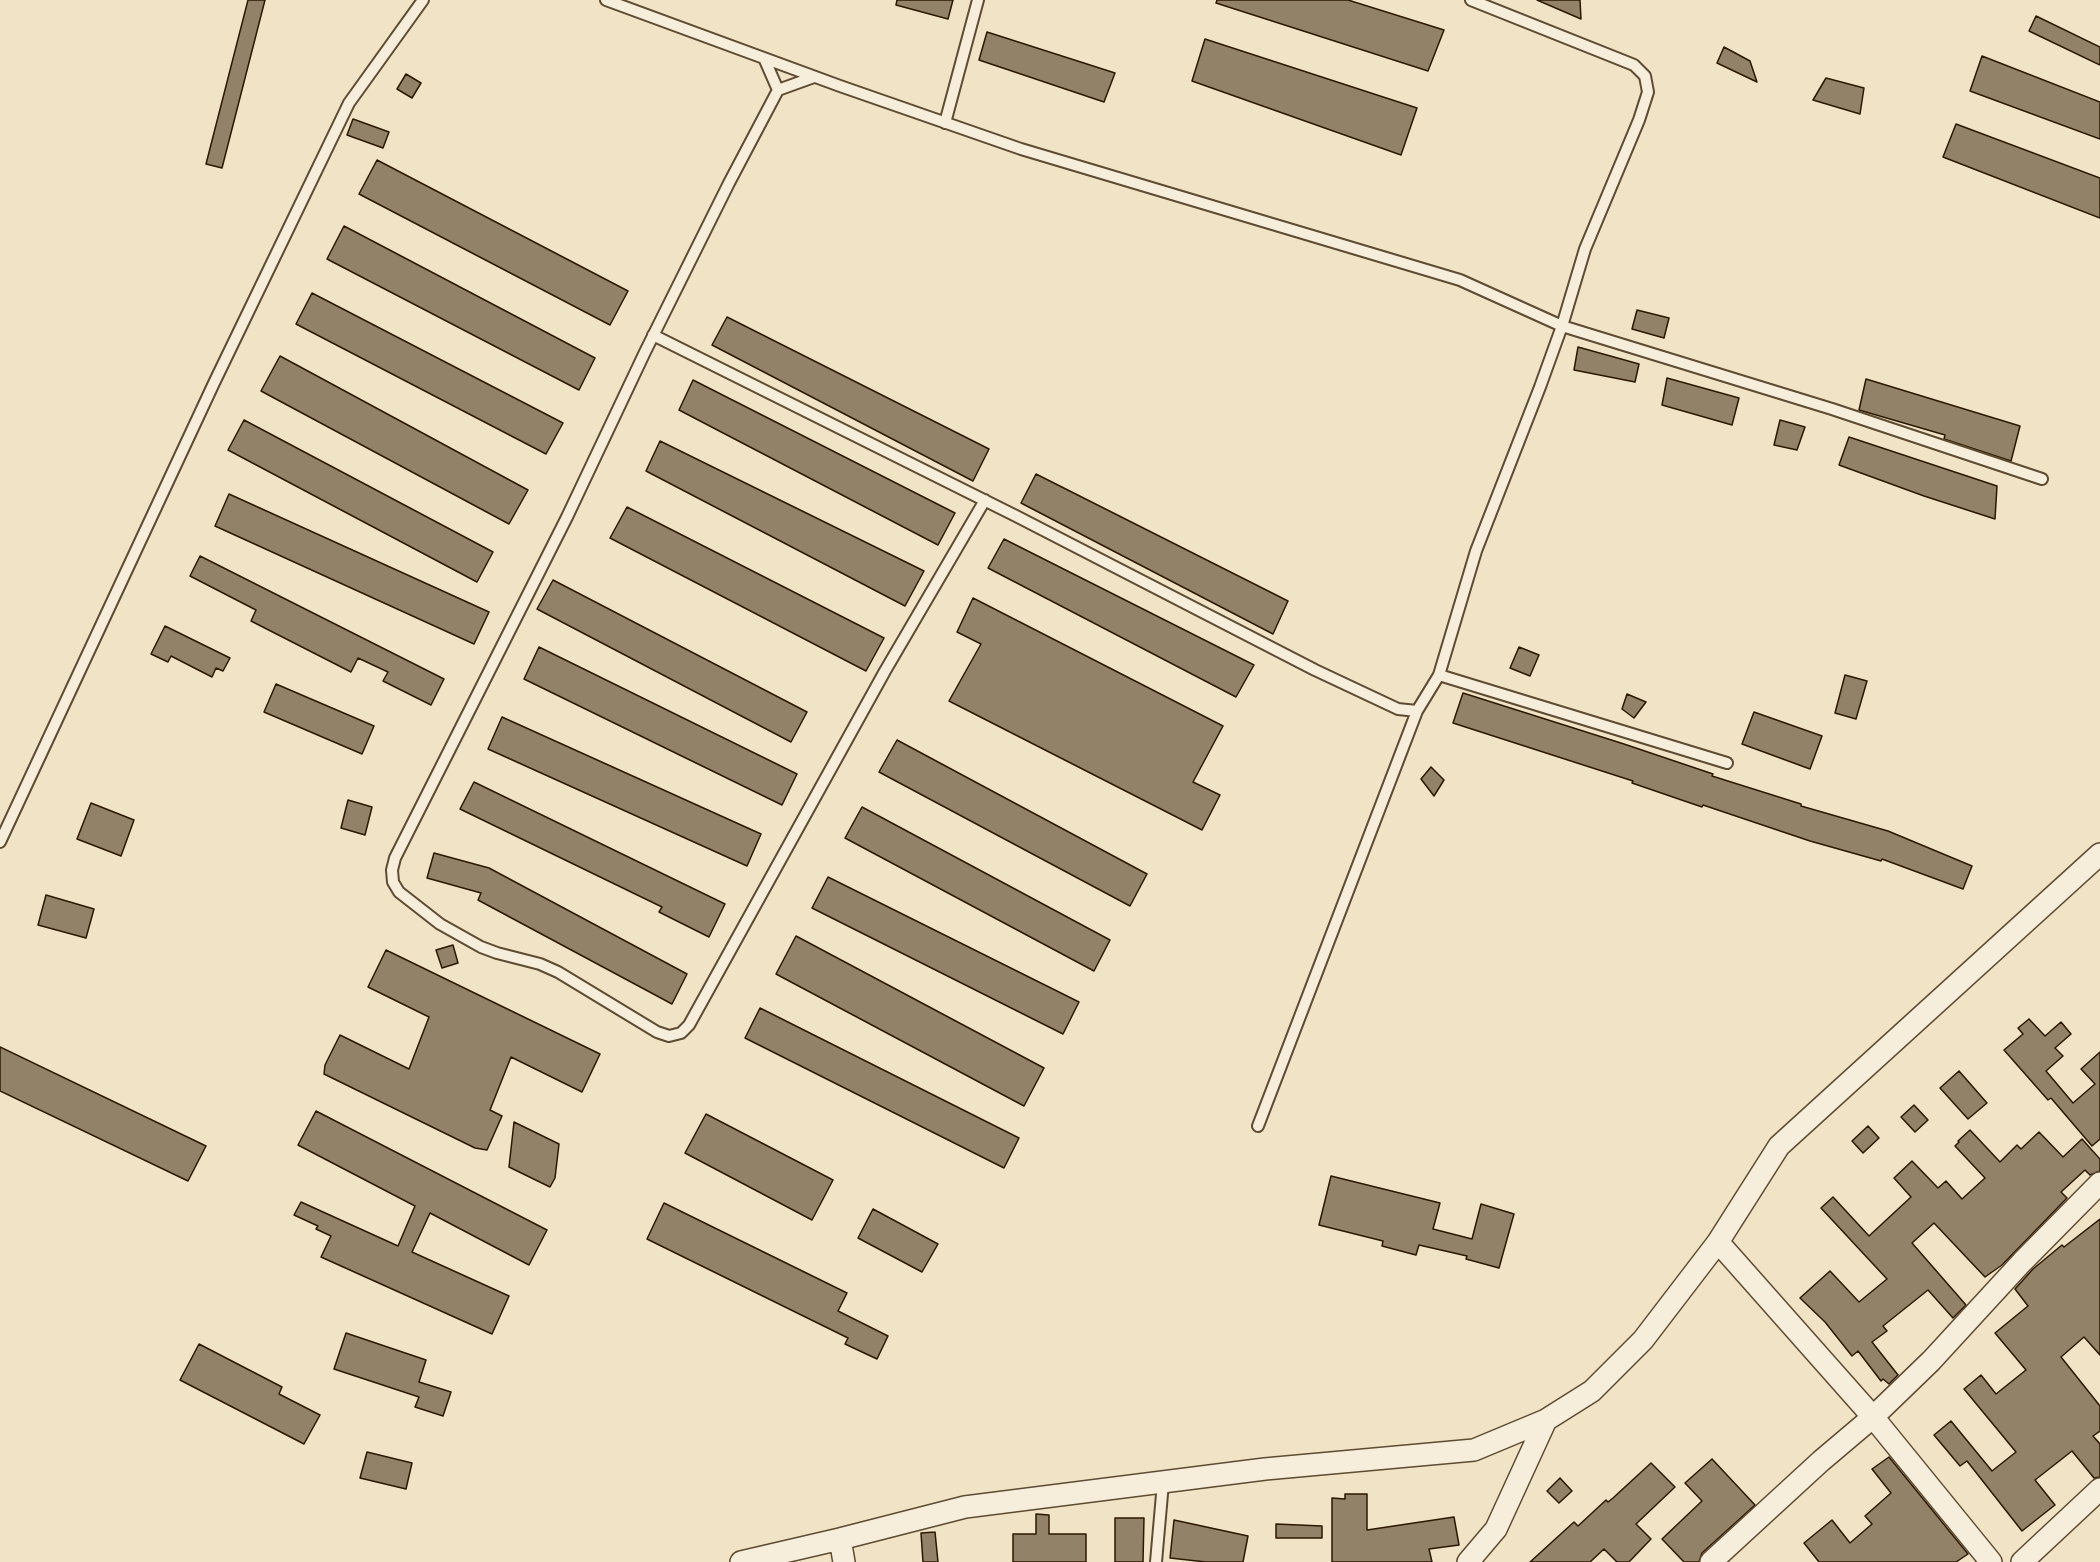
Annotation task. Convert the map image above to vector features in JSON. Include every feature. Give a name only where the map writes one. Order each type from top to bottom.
[{"type":"street","points":[[741,1562],[965,1507],[1265,1469],[1474,1450],[1546,1420],[1592,1391],[1643,1340],[1718,1242],[1779,1146],[2100,854]]},
{"type":"street","points":[[1712,1562],[1821,1461],[1873,1417],[1931,1361],[2022,1262],[2100,1183]]},
{"type":"street","points":[[1718,1242],[1873,1417],[1991,1562]]},
{"type":"street","points":[[1468,1562],[1496,1529],[1546,1420]]},
{"type":"street","points":[[2022,1562],[2100,1489]]},
{"type":"street","points":[[840,1539],[844,1562]]},
{"type":"lane","points":[[0,842],[219,372],[349,103],[423,0]]},
{"type":"lane","points":[[606,0],[1021,149],[1460,280],[1562,326],[1832,409],[2042,479]]},
{"type":"lane","points":[[945,123],[978,0]]},
{"type":"lane","points":[[1258,1126],[1417,711],[1439,675],[1476,551],[1562,326],[1585,249],[1639,120],[1648,92],[1645,76],[1634,65],[1471,0]]},
{"type":"lane","points":[[764,58],[778,90]]},
{"type":"lane","points":[[814,76],[778,90],[729,183],[567,517],[401,848],[392,870],[393,882],[399,892],[440,924],[481,947],[540,964],[558,972],[657,1032],[669,1036],[681,1033],[689,1025],[885,671],[985,500]]},
{"type":"lane","points":[[653,336],[985,500],[1325,675],[1398,709],[1417,711]]},
{"type":"lane","points":[[1439,675],[1727,763]]},
{"type":"lane","points":[[1156,1562],[1163,1483]]},
{"type":"building","points":[[248,0],[265,0],[222,168],[206,164]]},
{"type":"building","points":[[897,0],[953,0],[948,19],[896,5]]},
{"type":"building","points":[[1217,0],[1348,0],[1444,30],[1428,71],[1216,3]]},
{"type":"building","points":[[1537,0],[1580,0],[1581,19]]},
{"type":"building","points":[[2036,16],[2100,47],[2100,65],[2029,31]]},
{"type":"building","points":[[987,32],[1115,73],[1104,102],[979,60]]},
{"type":"building","points":[[1205,39],[1417,108],[1401,155],[1192,81]]},
{"type":"building","points":[[1724,47],[1750,61],[1757,82],[1717,63]]},
{"type":"building","points":[[1982,56],[2100,102],[2100,139],[1970,91]]},
{"type":"building","points":[[406,74],[421,83],[412,98],[397,89]]},
{"type":"building","points":[[1826,78],[1864,88],[1860,114],[1813,100]]},
{"type":"building","points":[[353,119],[389,132],[383,148],[347,135]]},
{"type":"building","points":[[1956,124],[2100,178],[2100,218],[1943,157]]},
{"type":"building","points":[[377,160],[628,291],[610,325],[359,194]]},
{"type":"building","points":[[344,226],[595,358],[579,390],[327,259]]},
{"type":"building","points":[[312,293],[563,423],[546,454],[296,324]]},
{"type":"building","points":[[1637,310],[1669,318],[1664,338],[1632,329]]},
{"type":"building","points":[[727,317],[989,449],[973,481],[712,345]]},
{"type":"building","points":[[1578,347],[1639,364],[1635,382],[1574,370]]},
{"type":"building","points":[[280,356],[528,490],[509,524],[261,391]]},
{"type":"building","points":[[1667,378],[1739,398],[1732,425],[1662,405]]},
{"type":"building","points":[[1866,379],[2020,426],[2011,461],[1944,439],[1945,435],[1859,410]]},
{"type":"building","points":[[693,380],[955,513],[938,545],[679,410]]},
{"type":"building","points":[[244,420],[493,552],[477,582],[228,450]]},
{"type":"building","points":[[1780,420],[1805,427],[1797,450],[1774,445]]},
{"type":"building","points":[[1849,437],[1997,486],[1995,519],[1839,465]]},
{"type":"building","points":[[660,441],[924,571],[905,606],[646,471]]},
{"type":"building","points":[[1036,474],[1288,601],[1273,634],[1021,503]]},
{"type":"building","points":[[229,494],[489,612],[474,644],[215,526]]},
{"type":"building","points":[[627,507],[884,638],[866,671],[610,538]]},
{"type":"building","points":[[1004,539],[1254,665],[1236,697],[988,568]]},
{"type":"building","points":[[200,556],[444,679],[431,705],[383,681],[388,672],[358,658],[351,672],[251,621],[256,610],[190,576]]},
{"type":"building","points":[[553,580],[807,712],[791,742],[537,609]]},
{"type":"building","points":[[973,598],[1223,726],[1193,782],[1220,795],[1202,830],[949,701],[981,644],[957,632]]},
{"type":"building","points":[[165,626],[230,658],[223,671],[216,668],[212,677],[171,656],[168,662],[151,654]]},
{"type":"building","points":[[539,647],[797,774],[782,805],[524,679]]},
{"type":"building","points":[[1519,647],[1539,655],[1530,676],[1510,668]]},
{"type":"building","points":[[1845,675],[1867,681],[1856,719],[1835,713]]},
{"type":"building","points":[[276,684],[374,726],[362,754],[264,712]]},
{"type":"building","points":[[1463,693],[1624,744],[1713,774],[1712,776],[1801,804],[1801,806],[1888,831],[1972,866],[1963,889],[1882,859],[1881,861],[1810,841],[1703,805],[1702,807],[1632,783],[1633,781],[1453,723]]},
{"type":"building","points":[[1627,694],[1646,702],[1634,718],[1622,709]]},
{"type":"building","points":[[1754,712],[1822,736],[1810,769],[1742,744]]},
{"type":"building","points":[[502,717],[761,834],[747,866],[488,749]]},
{"type":"building","points":[[897,740],[1147,874],[1130,906],[879,772]]},
{"type":"building","points":[[1431,767],[1444,780],[1434,796],[1421,779]]},
{"type":"building","points":[[474,782],[725,904],[709,937],[659,912],[662,907],[460,809]]},
{"type":"building","points":[[348,800],[372,807],[365,835],[341,828]]},
{"type":"building","points":[[91,803],[134,820],[121,856],[77,839]]},
{"type":"building","points":[[862,807],[1110,940],[1094,971],[845,838]]},
{"type":"building","points":[[434,853],[489,868],[687,974],[672,1004],[478,900],[481,893],[427,878]]},
{"type":"building","points":[[828,877],[1079,1002],[1063,1034],[812,908]]},
{"type":"building","points":[[46,895],[94,909],[86,938],[38,925]]},
{"type":"building","points":[[796,936],[1044,1068],[1024,1106],[776,974]]},
{"type":"building","points":[[453,945],[458,963],[442,968],[436,950]]},
{"type":"building","points":[[386,950],[600,1054],[582,1092],[511,1057],[490,1110],[502,1116],[487,1150],[475,1148],[324,1074],[325,1065],[340,1035],[409,1069],[429,1017],[368,987]]},
{"type":"building","points":[[760,1008],[1019,1138],[1004,1168],[745,1038]]},
{"type":"building","points":[[2029,1019],[2045,1036],[2061,1022],[2071,1034],[2055,1048],[2063,1056],[2046,1071],[2073,1103],[2095,1084],[2081,1069],[2100,1052],[2100,1139],[2092,1146],[2051,1098],[2048,1100],[2004,1050],[2023,1034],[2018,1028]]},
{"type":"building","points":[[0,1047],[206,1146],[188,1181],[0,1091]]},
{"type":"building","points":[[1959,1071],[1987,1103],[1968,1119],[1940,1088]]},
{"type":"building","points":[[1914,1105],[1928,1120],[1915,1132],[1901,1117]]},
{"type":"building","points":[[316,1111],[547,1230],[529,1265],[430,1213],[412,1252],[509,1296],[492,1334],[321,1257],[331,1236],[316,1229],[318,1226],[294,1215],[301,1202],[398,1246],[415,1206],[298,1145]]},
{"type":"building","points":[[706,1114],[833,1180],[812,1220],[685,1153]]},
{"type":"building","points":[[514,1122],[559,1144],[555,1178],[550,1187],[509,1167]]},
{"type":"building","points":[[1868,1126],[1879,1138],[1863,1153],[1852,1141]]},
{"type":"building","points":[[1970,1130],[2000,1162],[2017,1145],[2021,1149],[2039,1132],[2063,1157],[2082,1139],[2100,1159],[2100,1171],[2090,1175],[2085,1170],[2061,1192],[2067,1198],[2002,1265],[1985,1277],[1934,1223],[1912,1243],[1966,1305],[1953,1318],[1928,1290],[1883,1326],[1887,1331],[1872,1342],[1898,1375],[1889,1384],[1883,1379],[1881,1381],[1858,1351],[1852,1356],[1825,1322],[1800,1298],[1830,1271],[1859,1302],[1887,1279],[1821,1208],[1833,1197],[1869,1236],[1911,1197],[1894,1178],[1912,1161],[1938,1188],[1946,1181],[1962,1199],[1985,1178],[1955,1146]]},
{"type":"building","points":[[1331,1176],[1440,1203],[1433,1229],[1472,1239],[1481,1204],[1514,1214],[1499,1268],[1466,1259],[1467,1256],[1419,1245],[1416,1255],[1382,1246],[1383,1241],[1319,1225]]},
{"type":"building","points":[[664,1203],[847,1293],[838,1311],[888,1336],[877,1359],[845,1344],[848,1338],[647,1239]]},
{"type":"building","points":[[873,1209],[938,1244],[922,1272],[858,1238]]},
{"type":"building","points":[[2100,1219],[2100,1355],[2084,1337],[2061,1357],[2100,1406],[2100,1431],[2093,1436],[2100,1444],[2100,1477],[2094,1478],[2072,1451],[2035,1480],[2055,1505],[2022,1531],[1967,1461],[1960,1466],[1934,1435],[1951,1421],[1992,1471],[2016,1452],[1964,1389],[1981,1375],[1996,1394],[2026,1370],[1995,1333],[2028,1306],[2015,1289],[2033,1269],[2062,1245],[2064,1247]]},
{"type":"building","points":[[346,1333],[426,1360],[419,1382],[451,1392],[443,1416],[415,1407],[419,1397],[334,1369]]},
{"type":"building","points":[[199,1344],[282,1387],[279,1394],[320,1415],[304,1444],[180,1380]]},
{"type":"building","points":[[367,1452],[412,1463],[406,1489],[360,1478]]},
{"type":"building","points":[[1889,1457],[1968,1554],[1956,1562],[1819,1562],[1804,1543],[1832,1520],[1850,1543],[1872,1524],[1865,1516],[1891,1493],[1872,1469]]},
{"type":"building","points":[[1712,1459],[1755,1505],[1702,1553],[1699,1562],[1684,1562],[1662,1539],[1702,1501],[1685,1483]]},
{"type":"building","points":[[1651,1463],[1675,1487],[1636,1524],[1651,1539],[1629,1562],[1617,1562],[1604,1549],[1590,1562],[1530,1562],[1574,1522],[1578,1526]]},
{"type":"building","points":[[1560,1478],[1572,1491],[1559,1503],[1547,1491]]},
{"type":"building","points":[[1345,1494],[1367,1494],[1367,1530],[1454,1517],[1459,1545],[1429,1549],[1432,1562],[1332,1562],[1332,1498],[1345,1499]]},
{"type":"building","points":[[1036,1514],[1049,1515],[1049,1534],[1086,1534],[1086,1562],[1013,1562],[1013,1534],[1036,1534]]},
{"type":"building","points":[[1115,1518],[1144,1518],[1143,1562],[1115,1562]]},
{"type":"building","points":[[1174,1520],[1248,1536],[1243,1562],[1206,1562],[1170,1558]]},
{"type":"building","points":[[1276,1524],[1322,1526],[1322,1538],[1276,1538]]},
{"type":"building","points":[[935,1532],[938,1562],[923,1562],[921,1533]]}]
